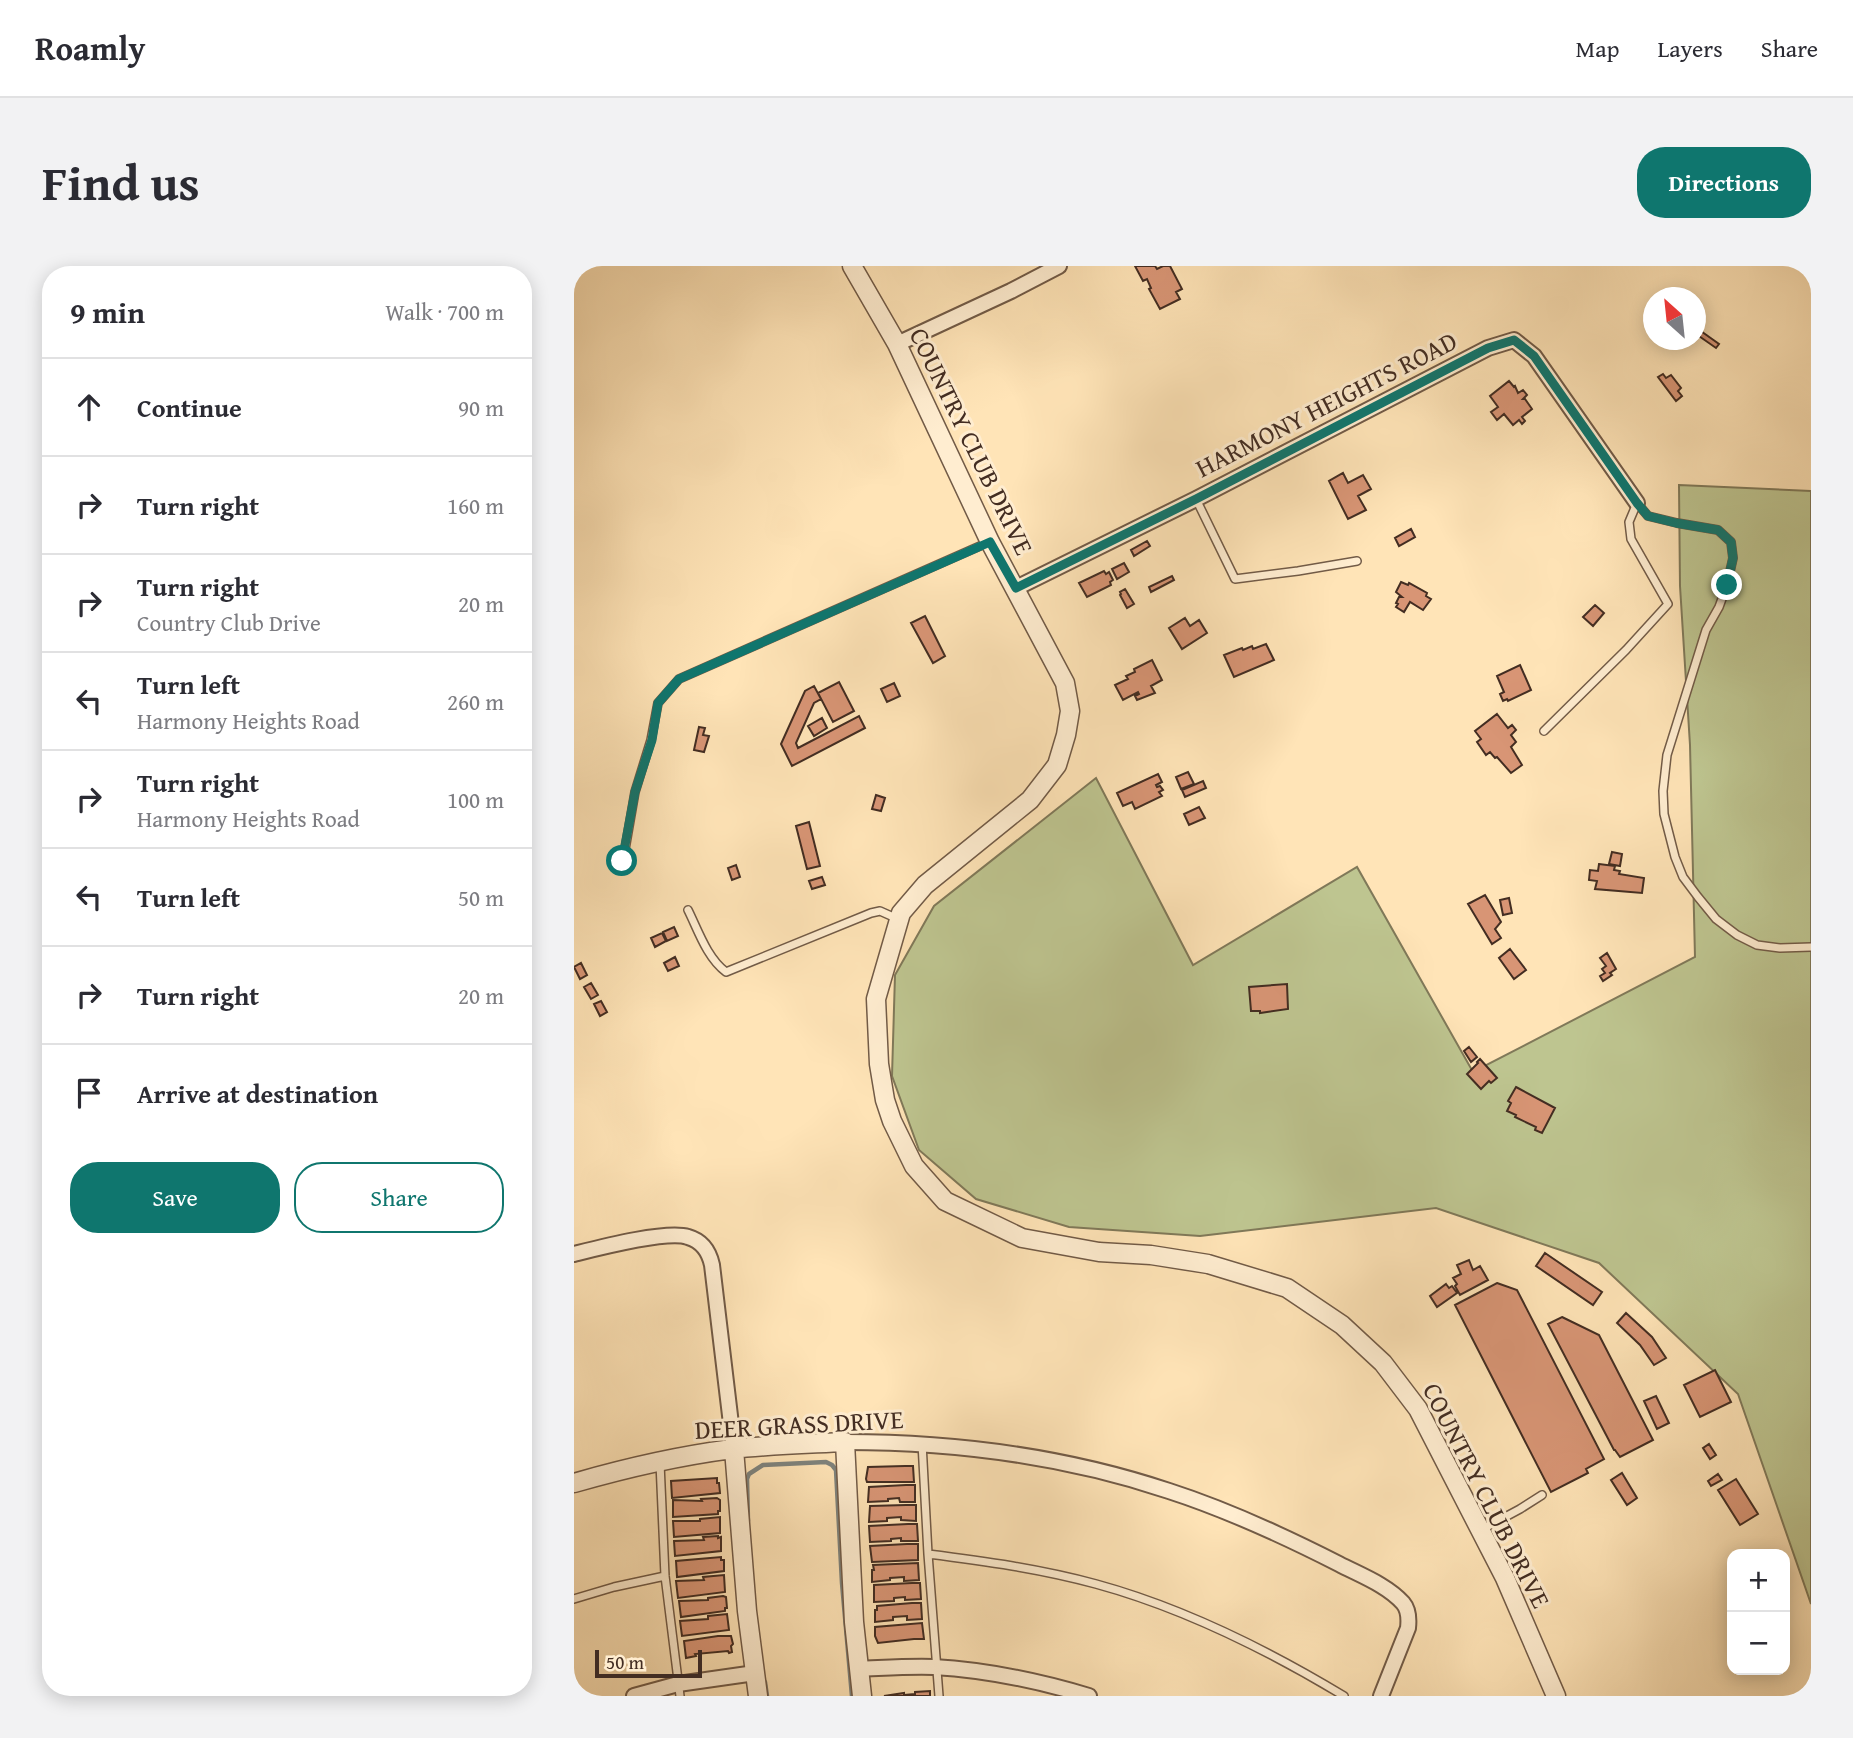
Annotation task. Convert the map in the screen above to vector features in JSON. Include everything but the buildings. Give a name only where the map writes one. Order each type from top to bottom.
[{"type":"street","name":"COUNTRY CLUB DRIVE","points":[[852,266],[897,344],[990,542],[1065,683],[1070,711],[1057,765],[1030,800],[925,885],[901,913],[877,999],[879,1064],[885,1100],[892,1121],[914,1166],[946,1201],[1022,1238],[1100,1252],[1151,1255],[1208,1264],[1287,1288],[1342,1325],[1383,1363],[1418,1409],[1504,1578],[1556,1696]]},
{"type":"street","points":[[897,344],[1012,291],[1059,266]]},
{"type":"street","name":"HARMONY HEIGHTS ROAD","points":[[1016,588],[1196,499],[1488,348],[1514,340],[1534,356],[1637,503]]},
{"type":"street","points":[[574,1254],[666,1236],[688,1237],[701,1243],[708,1252],[712,1265],[734,1449],[744,1576],[758,1696]]},
{"type":"street","points":[[845,1442],[848,1524],[862,1696]]},
{"type":"street","name":"DEER GRASS DRIVE","points":[[574,1483],[660,1461],[734,1449],[845,1442],[922,1443],[984,1450],[1053,1461],[1114,1475],[1170,1491],[1277,1534],[1383,1588],[1403,1603],[1409,1622],[1381,1696]]},
{"type":"street","points":[[858,1669],[935,1667],[978,1672],[1039,1682],[1089,1696]]},
{"type":"street","points":[[634,1696],[679,1690],[755,1674]]},
{"type":"lane","points":[[1196,499],[1235,579],[1357,561]]},
{"type":"lane","points":[[1544,731],[1668,604],[1631,539],[1629,522],[1637,503],[1648,516],[1718,530],[1731,542],[1733,558],[1723,596],[1706,630],[1667,755],[1663,791],[1664,814],[1683,877],[1716,919],[1757,944],[1780,948],[1811,947]]},
{"type":"lane","points":[[622,861],[635,792],[652,740],[658,703],[679,679],[990,542]]},
{"type":"lane","points":[[688,909],[706,947],[726,972],[871,913],[880,911],[899,919]]},
{"type":"lane","points":[[922,1443],[939,1696]]},
{"type":"lane","points":[[660,1461],[665,1576],[679,1690]]},
{"type":"lane","points":[[1480,1531],[1542,1495]]},
{"type":"lane","points":[[928,1554],[990,1562],[1098,1584],[1214,1626],[1253,1644],[1344,1696]]},
{"type":"lane","points":[[574,1599],[665,1576]]},
{"type":"green space","points":[[1679,485],[1811,491],[1811,1604],[1738,1394],[1599,1263],[1436,1208],[1200,1236],[1069,1227],[976,1199],[919,1150],[892,1076],[895,975],[934,906],[1096,778],[1193,965],[1357,867],[1473,1072],[1695,957],[1690,745],[1680,586]]},
{"type":"waterway","points":[[748,1521],[747,1479],[749,1474],[763,1465],[826,1462],[836,1470],[852,1696]]},
{"type":"waterway","points":[[765,1682],[767,1696]]},
{"type":"route","points":[[622,861],[635,792],[652,740],[658,703],[679,679],[990,542],[1016,588],[1196,499],[1488,348],[1514,340],[1534,356],[1648,516],[1718,530],[1731,542],[1733,558],[1727,585]]}]
